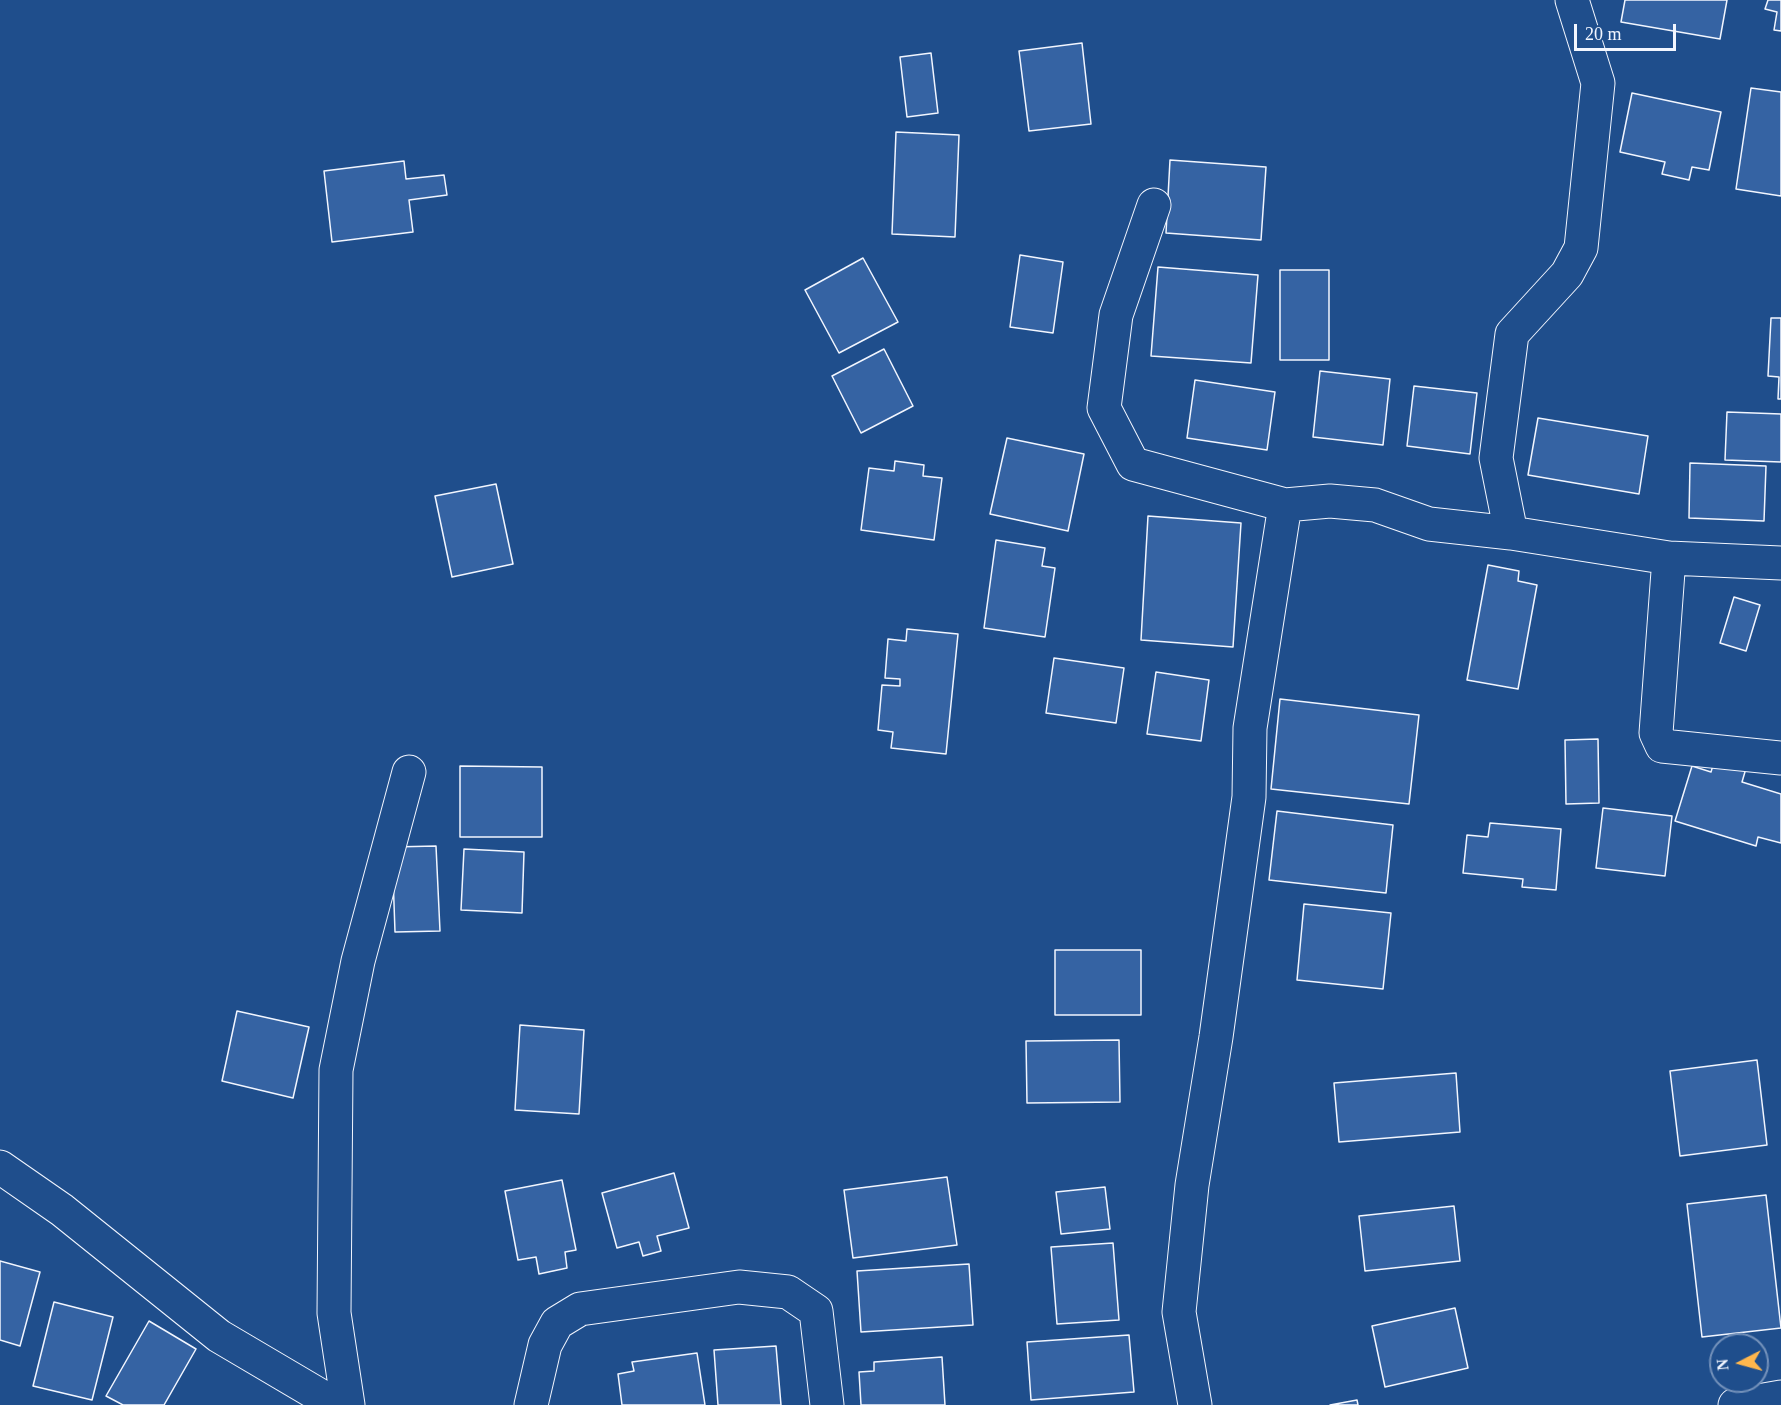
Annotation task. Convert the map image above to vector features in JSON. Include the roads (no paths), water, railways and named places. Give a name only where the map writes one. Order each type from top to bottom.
[{"type":"street","points":[[1511,532],[1496,458],[1512,334],[1567,274],[1581,248],[1598,83],[1572,0]]},
{"type":"street","points":[[1154,205],[1116,315],[1104,408],[1133,464],[1286,506],[1330,501],[1376,505],[1429,524],[1511,532],[1669,558],[1781,563]]},
{"type":"street","points":[[1195,1405],[1179,1312],[1190,1196],[1249,797],[1250,728],[1286,506]]},
{"type":"street","points":[[1669,558],[1656,733],[1662,746],[1781,758]]},
{"type":"street","points":[[348,1405],[334,1313],[336,1070],[358,961],[409,772]]},
{"type":"street","points":[[0,1167],[62,1210],[219,1336],[336,1405]]},
{"type":"street","points":[[531,1405],[545,1345],[557,1323],[579,1308],[739,1287],[788,1292],[816,1311],[827,1405]]},
{"type":"street","points":[[1735,1405],[1781,1397]]}]
